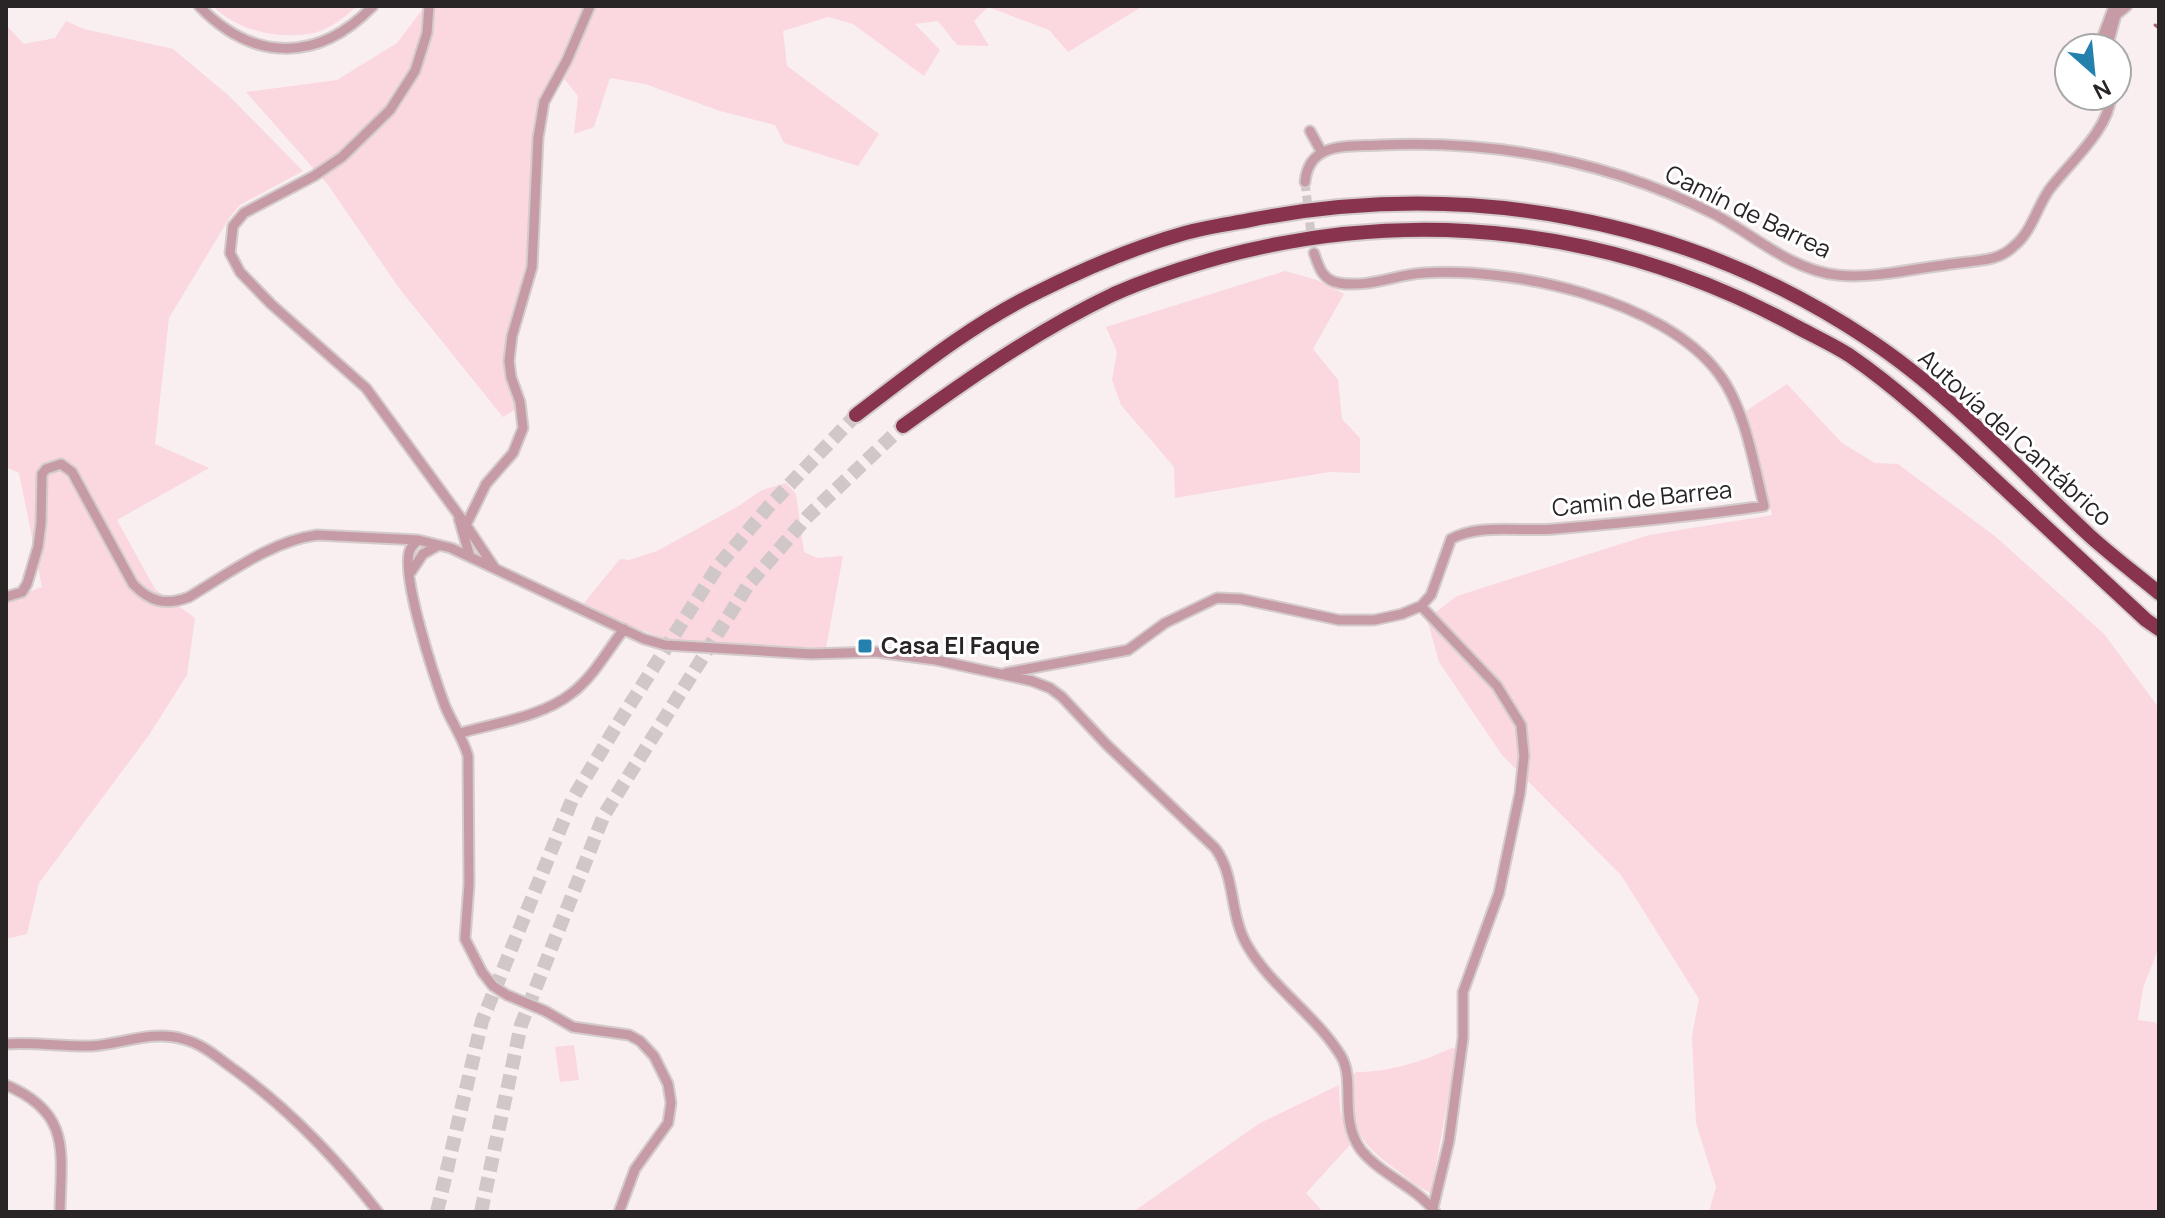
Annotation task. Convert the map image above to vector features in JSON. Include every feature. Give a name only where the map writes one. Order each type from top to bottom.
[{"type":"highway","name":"Autovía del Cantábrico","points":[[856,415],[973,328],[1038,292],[1103,262],[1186,232],[1327,207],[1417,202],[1505,207],[1594,223],[1680,246],[1788,291],[1870,340],[1964,415],[2093,539],[2159,593]]},
{"type":"highway","name":"Autovía del Cantábrico","points":[[903,426],[991,362],[1054,324],[1117,293],[1195,264],[1273,243],[1336,233],[1423,229],[1504,233],[1593,248],[1674,270],[1762,307],[1847,354],[1912,403],[2159,629]]},
{"type":"street","points":[[199,6],[236,37],[278,50],[319,43],[334,36],[373,6]]},
{"type":"street","points":[[429,6],[427,33],[415,71],[390,110],[342,157],[314,176],[244,213],[233,226],[230,253],[240,272],[271,304],[366,388],[458,516],[470,557]]},
{"type":"street","points":[[451,548],[459,540],[486,484],[513,453],[523,428],[509,361],[512,336],[532,267],[538,138],[544,102],[567,60],[590,6]]},
{"type":"street","points":[[2104,32],[2114,6]]},
{"type":"street","points":[[2111,32],[2116,15],[2127,6]]},
{"type":"street","name":"Camín de Barrea","points":[[1321,151],[1351,146],[1429,143],[1549,156],[1628,176],[1715,215],[1810,270],[1861,276],[1994,258],[2016,245],[2049,191],[2108,112]]},
{"type":"street","points":[[1305,182],[1307,166],[1321,151],[1310,131]]},
{"type":"street","name":"Camin de Barrea","points":[[1314,253],[1321,274],[1335,283],[1363,285],[1421,273],[1486,273],[1556,286],[1620,306],[1657,323],[1700,352],[1728,389],[1752,454],[1764,506],[1552,529],[1474,530],[1462,533],[1451,539],[1431,595],[1421,606]]},
{"type":"street","points":[[6,597],[22,592],[27,584],[38,547],[41,485],[46,469],[61,464],[78,481],[133,584],[144,596],[155,601],[179,601],[189,597],[266,553],[304,537],[418,540],[451,548],[644,639],[684,647],[811,654],[876,652],[936,660],[1032,681],[1050,688],[1215,848],[1225,862],[1234,910],[1246,944],[1344,1060],[1350,1126],[1355,1139],[1377,1165],[1408,1185],[1434,1210]]},
{"type":"street","points":[[464,528],[496,570]]},
{"type":"street","points":[[470,557],[474,552],[473,538]]},
{"type":"street","points":[[413,567],[408,564],[410,548],[418,540]]},
{"type":"street","points":[[440,544],[423,554],[413,567],[415,610],[446,708],[468,756],[469,884],[465,939],[474,959],[493,986],[573,1027],[629,1035],[640,1041],[654,1056],[668,1084],[671,1103],[668,1123],[635,1169],[619,1212]]},
{"type":"street","points":[[1001,674],[1128,650],[1165,623],[1217,598],[1241,599],[1339,620],[1374,620],[1421,606],[1497,686],[1521,725],[1524,756],[1520,793],[1499,893],[1463,992],[1463,1038],[1449,1141],[1434,1210]]},
{"type":"street","points":[[460,733],[543,709],[571,695],[624,629]]},
{"type":"street","points":[[6,1044],[35,1042],[92,1046],[150,1036],[180,1037],[201,1045],[272,1097],[318,1140],[378,1212]]},
{"type":"street","points":[[6,1085],[21,1091],[50,1116],[56,1126],[61,1140],[60,1212]]},
{"type":"shaded area","points":[[213,6],[357,6],[341,20],[315,33],[283,35],[245,27]]},
{"type":"shaded area","points":[[425,6],[1143,6],[1068,52],[1049,30],[988,7],[974,21],[989,46],[957,45],[938,21],[915,24],[940,50],[924,76],[853,24],[828,17],[783,31],[787,66],[879,134],[858,166],[784,143],[775,125],[720,111],[645,84],[610,78],[594,127],[574,134],[578,96],[561,75],[543,102],[530,259],[509,337],[516,409],[503,417],[399,288],[328,185],[246,92],[337,80],[397,43]]},
{"type":"shaded area","points":[[66,21],[84,29],[173,49],[228,95],[303,171],[240,205],[169,318],[155,444],[209,468],[117,520],[155,589],[195,618],[187,675],[149,735],[39,883],[27,934],[6,939],[6,600],[42,587],[19,473],[6,467],[6,25],[24,44],[55,38]]},
{"type":"shaded area","points":[[1285,271],[1317,280],[1344,294],[1313,349],[1338,380],[1342,419],[1360,438],[1360,473],[1329,472],[1175,498],[1174,467],[1121,405],[1112,380],[1117,352],[1106,327]]},
{"type":"shaded area","points":[[1787,384],[1842,443],[1875,463],[1898,464],[1996,537],[2104,634],[2159,708],[2159,947],[2143,988],[2138,1020],[2159,1023],[2159,1212],[1709,1212],[1716,1187],[1696,1123],[1692,1036],[1699,999],[1621,875],[1502,755],[1439,662],[1427,619],[1457,596],[1649,535],[1772,515],[1746,411]]},
{"type":"shaded area","points":[[786,483],[796,494],[804,552],[817,558],[843,556],[826,648],[666,639],[619,622],[584,603],[620,559],[629,560],[657,551],[762,490]]},
{"type":"shaded area","points":[[574,1045],[579,1080],[560,1082],[555,1047]]},
{"type":"shaded area","points":[[1452,1048],[1457,1049],[1431,1193],[1380,1157],[1363,1139],[1355,1119],[1352,1076],[1356,1072],[1405,1065]]},
{"type":"shaded area","points":[[1339,1085],[1340,1109],[1350,1145],[1306,1193],[1323,1212],[1133,1212],[1260,1123]]},
{"type":"waterway","points":[[2155,25],[2159,28]]},
{"type":"tunnel","points":[[1305,182],[1312,242]]},
{"type":"tunnel","points":[[437,1212],[482,1021],[572,800],[718,566],[770,505],[856,415]]},
{"type":"tunnel","points":[[481,1212],[521,1025],[604,815],[748,585],[809,515],[903,426]]},
{"type":"place","name":"Casa El Faque","points":[[865,646]]}]
